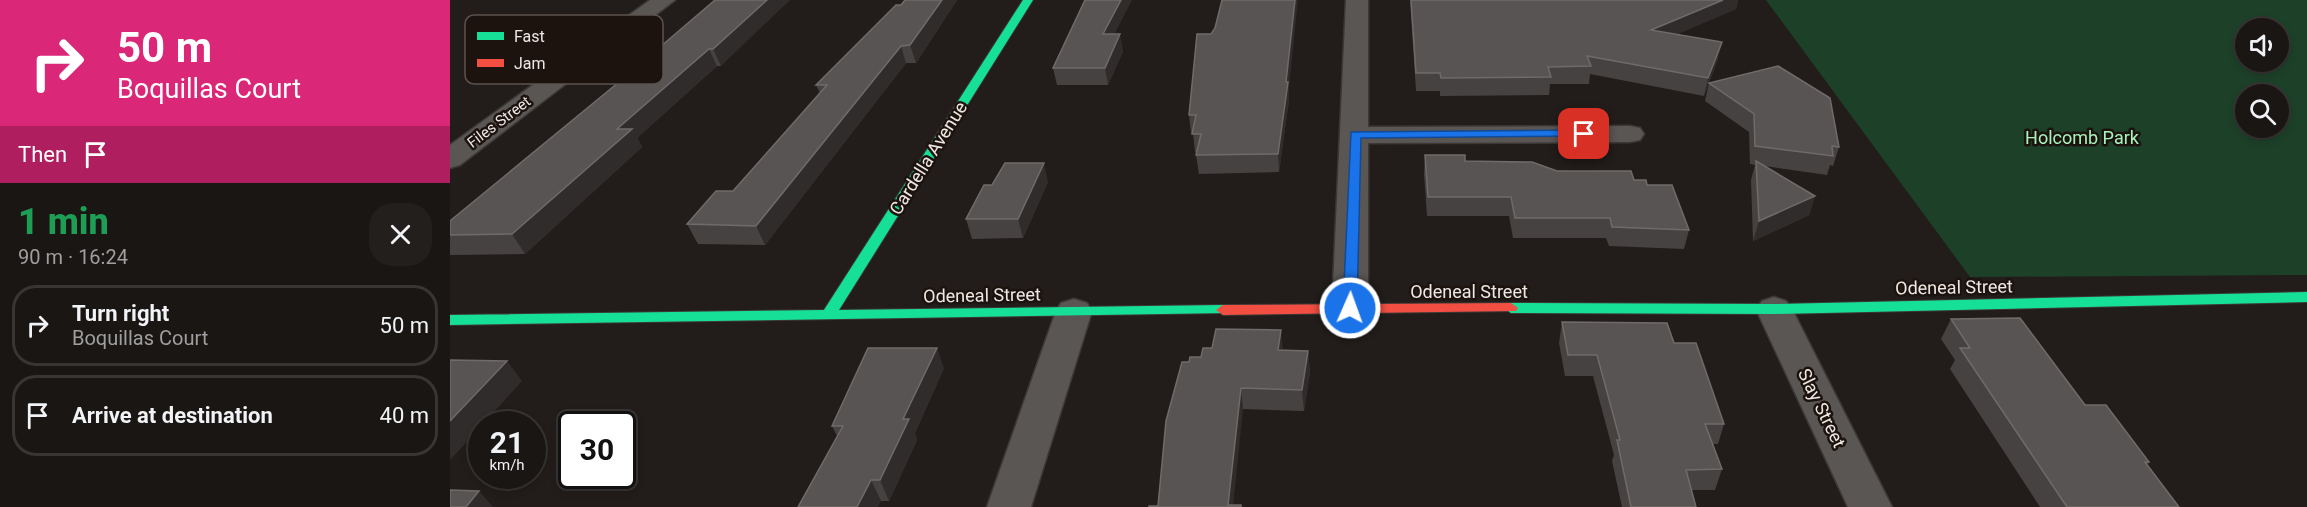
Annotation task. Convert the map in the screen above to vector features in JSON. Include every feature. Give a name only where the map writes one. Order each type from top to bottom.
[{"type":"street","name":"Files Street","points":[[644,15],[664,0]]},
{"type":"street","name":"Cardella Avenue","points":[[828,316],[1028,0]]},
{"type":"street","points":[[1350,308],[1357,0]]},
{"type":"street","name":"Files Street","points":[[450,159],[551,84]]},
{"type":"street","points":[[1355,135],[1630,134]]},
{"type":"street","name":"Odeneal Street","points":[[450,320],[1350,308],[1774,309],[2307,297]]},
{"type":"street","name":"Slay Street","points":[[1774,309],[1870,507]]},
{"type":"street","points":[[1009,507],[1074,312]]},
{"type":"green space","name":"Holcomb Park","points":[[1766,0],[2307,0],[2307,275],[1970,277]]},
{"type":"building","points":[[715,0],[767,0],[713,49],[709,49],[617,129],[632,129],[512,234],[450,235],[450,221],[616,84],[663,84],[663,44]]},
{"type":"building","points":[[905,0],[942,0],[910,45],[901,46],[756,226],[687,224],[716,191],[733,191],[827,85],[816,85],[896,5],[901,5]]},
{"type":"building","points":[[1085,0],[1121,0],[1103,34],[1120,34],[1105,68],[1053,68]]},
{"type":"building","points":[[1222,0],[1295,0],[1286,82],[1288,82],[1278,154],[1196,155],[1201,134],[1192,134],[1196,115],[1189,115],[1197,34],[1211,34],[1215,28]]},
{"type":"building","points":[[1411,0],[1723,0],[1651,30],[1722,42],[1708,78],[1587,56],[1591,66],[1548,67],[1551,77],[1441,78],[1440,73],[1416,73]]},
{"type":"building","points":[[1778,66],[1830,98],[1839,147],[1832,146],[1833,156],[1755,146],[1754,114],[1709,83]]},
{"type":"building","points":[[1425,155],[1465,155],[1465,161],[1532,162],[1557,171],[1631,171],[1634,180],[1646,180],[1647,185],[1672,185],[1689,230],[1612,227],[1610,218],[1515,218],[1511,197],[1428,197]]},
{"type":"building","points":[[1756,161],[1815,196],[1759,221]]},
{"type":"building","points":[[1005,163],[1044,163],[1018,219],[966,219],[984,185],[992,185]]},
{"type":"building","points":[[2020,318],[2085,405],[2106,405],[2179,507],[2067,507],[1960,348],[1970,348],[1951,319]]},
{"type":"building","points":[[1562,322],[1667,323],[1674,343],[1696,343],[1724,424],[1705,424],[1722,469],[1686,470],[1696,507],[1631,507],[1617,440],[1620,440],[1597,355],[1568,355]]},
{"type":"building","points":[[1216,329],[1281,330],[1278,350],[1308,351],[1302,390],[1241,388],[1228,505],[1241,505],[1241,507],[1149,507],[1158,506],[1166,421],[1182,362],[1189,362],[1190,357],[1201,357],[1203,348],[1212,348]]},
{"type":"building","points":[[868,348],[937,348],[903,419],[909,419],[880,480],[871,480],[857,507],[798,507],[843,426],[832,426]]},
{"type":"building","points":[[450,360],[507,361],[450,421]]},
{"type":"building","points":[[450,490],[479,491],[466,507],[450,507]]},
{"type":"traffic: fast","points":[[828,316],[1028,0]]},
{"type":"traffic: fast","points":[[1511,308],[1774,309],[2307,297]]},
{"type":"traffic: fast","points":[[450,320],[1223,310]]},
{"type":"traffic: jam","points":[[1223,310],[1511,308]]},
{"type":"route","points":[[1350,308],[1355,135],[1584,134]]}]
